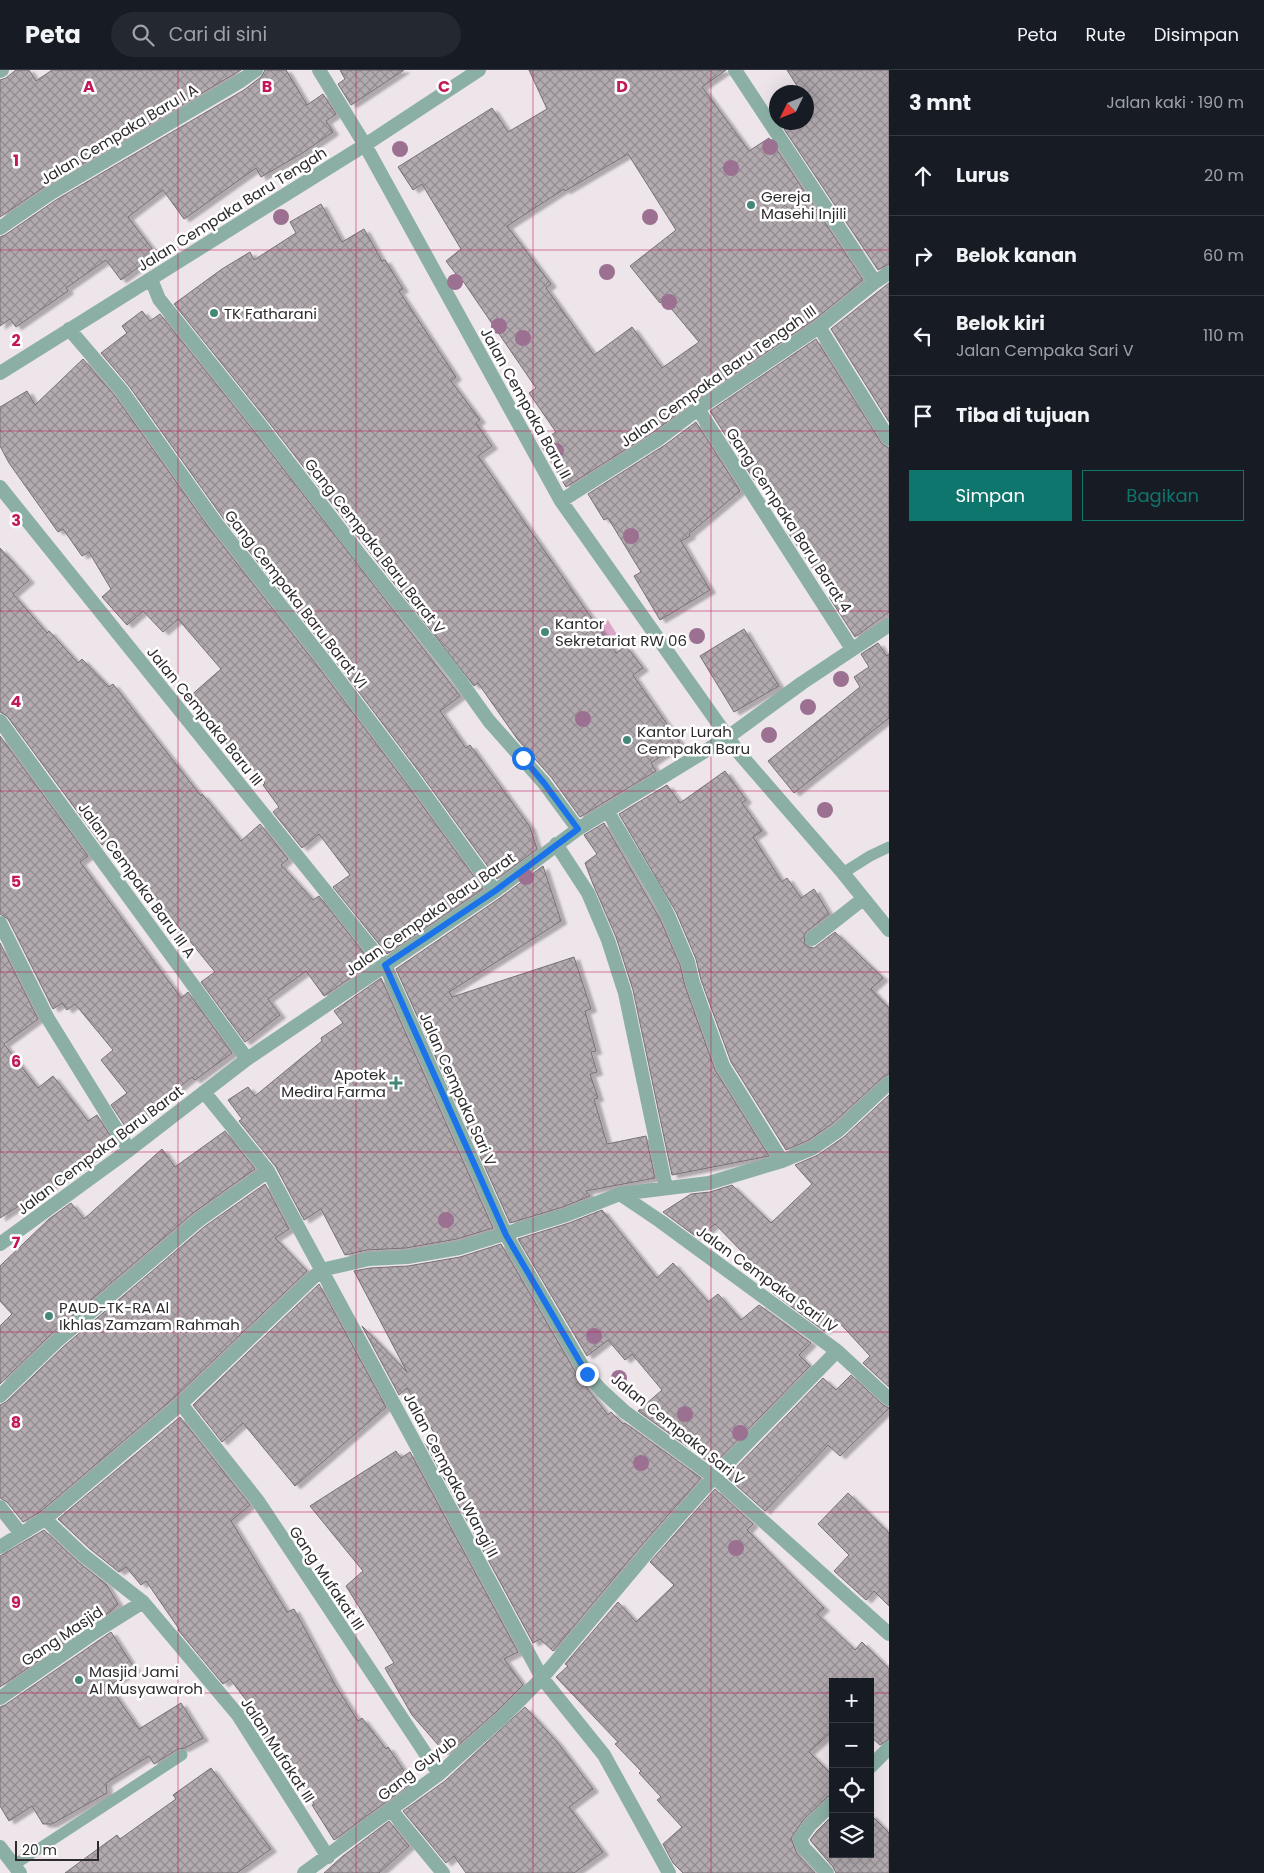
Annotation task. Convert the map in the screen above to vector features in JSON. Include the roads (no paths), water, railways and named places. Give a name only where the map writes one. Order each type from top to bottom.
[{"type":"street","name":"Jalan Cempaka Baru I A","points":[[0,228],[51,192],[239,82],[256,70]]},
{"type":"street","name":"Jalan Cempaka Baru II","points":[[319,70],[365,145],[561,502],[738,753],[843,873],[889,930]]},
{"type":"street","name":"Jalan Cempaka Baru Tengah","points":[[0,373],[365,145],[479,70]]},
{"type":"street","points":[[735,70],[875,282]]},
{"type":"street","name":"Jalan Cempaka Baru Tengah III","points":[[561,502],[660,438],[698,409],[819,327],[889,273]]},
{"type":"street","name":"Gang Cempaka Baru Barat V","points":[[151,280],[159,299],[454,672],[489,721],[544,783],[578,829]]},
{"type":"street","points":[[819,327],[889,439]]},
{"type":"street","name":"Gang Cempaka Baru Barat VI","points":[[69,329],[122,391],[216,523],[330,666],[495,891]]},
{"type":"street","name":"Gang Cempaka Baru Barat 4","points":[[698,409],[852,649]]},
{"type":"street","name":"Jalan Cempaka Baru III","points":[[0,487],[385,965]]},
{"type":"street","name":"Jalan Cempaka Baru Barat","points":[[2,1239],[129,1150],[247,1059],[495,891],[556,844],[728,737],[852,649],[889,626]]},
{"type":"street","name":"Jalan Cempaka Baru III A","points":[[0,721],[247,1059]]},
{"type":"street","points":[[608,812],[658,894],[668,915],[688,962],[693,983],[724,1066],[782,1161]]},
{"type":"street","points":[[556,844],[588,894],[608,940],[624,993],[666,1188]]},
{"type":"street","points":[[812,938],[864,899]]},
{"type":"street","points":[[0,923],[47,1016],[129,1150]]},
{"type":"street","name":"Jalan Cempaka Sari V","points":[[385,965],[506,1235],[587,1374],[625,1412],[714,1477],[889,1634]]},
{"type":"street","points":[[0,1547],[45,1519],[181,1404],[321,1270],[369,1259],[407,1258],[459,1248],[566,1215],[620,1194],[709,1183],[782,1161],[813,1148],[839,1130],[889,1083]]},
{"type":"street","name":"Jalan Cempaka Wangi II","points":[[204,1092],[268,1171],[542,1678],[604,1755],[669,1873]]},
{"type":"street","points":[[0,1396],[57,1341],[199,1220],[268,1171]]},
{"type":"street","name":"Jalan Cempaka Sari IV","points":[[620,1194],[660,1221],[837,1351],[889,1399]]},
{"type":"street","name":"Gang Guyub","points":[[304,1873],[439,1774],[502,1718],[542,1678],[626,1577],[714,1477],[837,1351]]},
{"type":"street","name":"Gang Mufakat III","points":[[181,1404],[258,1501],[439,1774]]},
{"type":"street","points":[[0,1507],[21,1534]]},
{"type":"street","name":"Jalan Mufakat III","points":[[45,1519],[83,1555],[143,1602],[238,1715],[328,1857]]},
{"type":"street","name":"Gang Masjid","points":[[0,1698],[95,1632],[143,1602]]},
{"type":"street","points":[[874,1763],[889,1748]]},
{"type":"street","points":[[827,1873],[804,1848],[800,1839],[810,1825],[829,1807]]},
{"type":"street","points":[[392,1810],[443,1873]]},
{"type":"street","points":[[0,1847],[17,1869]]},
{"type":"lane","points":[[843,873],[870,856],[889,847]]},
{"type":"lane","points":[[17,1869],[182,1755]]},
{"type":"place","name":"Gereja Masehi Injili","points":[[751,205]]},
{"type":"place","name":"TK Fatharani","points":[[214,313]]},
{"type":"place","name":"Kantor Sekretariat RW 06","points":[[545,632]]},
{"type":"place","name":"Kantor Lurah Cempaka Baru","points":[[627,740]]},
{"type":"place","name":"Apotek Medira Farma","points":[[396,1083]]},
{"type":"place","name":"PAUD-TK-RA Al Ikhlas Zamzam Rahmah","points":[[49,1316]]},
{"type":"place","name":"Masjid Jami Al Musyawaroh","points":[[79,1680]]}]
